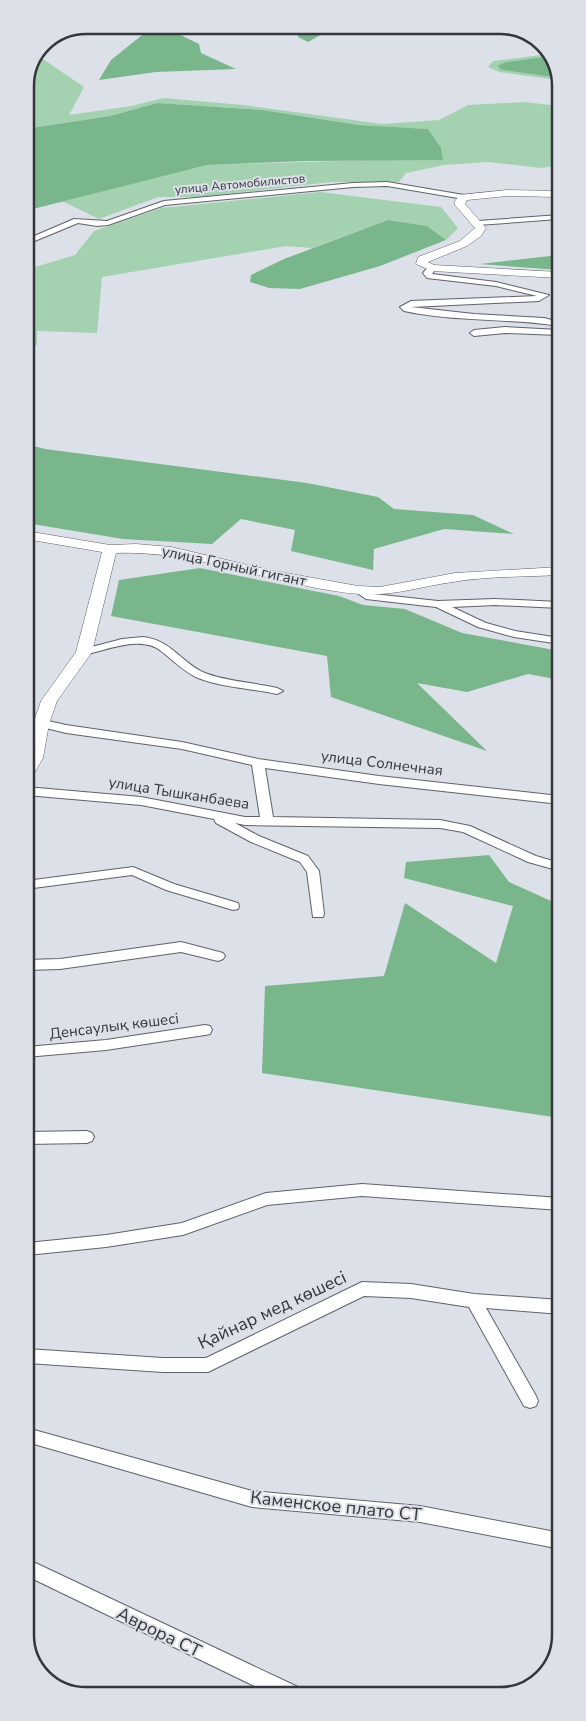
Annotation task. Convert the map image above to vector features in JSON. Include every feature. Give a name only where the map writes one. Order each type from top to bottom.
[{"type":"street","name":"улица Автомобилистов","points":[[34,238],[77,221],[97,224],[108,223],[164,203],[352,184],[387,184],[446,192],[464,197]]},
{"type":"street","points":[[552,194],[507,193],[464,197],[460,201],[460,205],[481,228],[479,233],[464,244],[422,259],[422,264],[432,268],[552,275]]},
{"type":"street","points":[[478,224],[552,218]]},
{"type":"street","points":[[432,268],[426,273],[430,276],[496,284],[545,295],[539,298],[411,304],[404,307],[407,309],[474,318],[552,323]]},
{"type":"street","points":[[474,333],[505,330],[552,333]]},
{"type":"street","name":"улица Горный гигант","points":[[34,536],[110,549],[136,548],[171,551],[269,574],[358,590],[380,591],[455,577],[552,571]]},
{"type":"street","points":[[34,721],[84,652],[110,549]]},
{"type":"street","points":[[358,590],[370,597],[438,604],[495,602],[552,605]]},
{"type":"street","points":[[438,604],[482,625],[506,632],[552,640]]},
{"type":"street","points":[[84,652],[140,640],[157,643],[172,656],[204,677],[278,691]]},
{"type":"street","name":"улица Солнечная","points":[[34,722],[139,738],[258,763],[379,780],[552,799]]},
{"type":"street","points":[[258,763],[267,820]]},
{"type":"street","name":"улица Тышканбаева","points":[[34,792],[141,801],[245,821],[440,824],[466,829],[532,859],[552,865]]},
{"type":"street","points":[[209,814],[255,839],[304,859],[313,871],[318,914]]},
{"type":"street","points":[[34,884],[133,871],[170,887],[233,906]]},
{"type":"street","points":[[34,965],[60,964],[181,947],[218,956]]},
{"type":"street","name":"Денсаулық көшесі","points":[[34,1051],[106,1045],[205,1030]]},
{"type":"street","points":[[34,1138],[87,1137]]},
{"type":"street","points":[[34,1248],[106,1241],[183,1229],[266,1199],[362,1190],[552,1203]]},
{"type":"street","name":"Қайнар мед көшесі","points":[[34,1356],[71,1356],[183,1366],[208,1366],[362,1289],[411,1291],[474,1301],[552,1306]]},
{"type":"street","points":[[474,1301],[530,1401]]},
{"type":"street","name":"Каменское плато СТ","points":[[34,1437],[252,1499],[420,1514],[552,1539]]},
{"type":"street","name":"Аврора СТ","points":[[34,1570],[276,1687]]},
{"type":"green space","points":[[144,34],[178,34],[199,44],[201,53],[236,69],[156,72],[99,80],[111,60]]},
{"type":"green space","points":[[298,34],[322,34],[308,42],[298,37]]},
{"type":"green space","points":[[542,55],[544,57],[506,62],[498,66],[502,70],[551,77],[552,79],[499,72],[488,67],[493,61]]},
{"type":"green space","points":[[544,57],[551,77],[502,70],[497,66],[506,62]]},
{"type":"green space","points":[[42,58],[84,87],[69,115],[131,106],[163,98],[243,105],[382,124],[439,120],[468,105],[525,102],[552,105],[552,166],[542,168],[488,162],[444,165],[406,173],[399,182],[331,182],[199,197],[158,197],[99,219],[62,201],[207,165],[369,160],[427,129],[359,125],[262,110],[157,103],[110,116],[34,128],[35,75]]},
{"type":"green space","points":[[157,103],[262,110],[359,125],[428,129],[441,148],[443,160],[306,161],[207,165],[34,209],[34,128],[110,116]]},
{"type":"green space","points":[[320,192],[441,207],[458,228],[446,240],[427,226],[388,220],[312,248],[286,246],[102,277],[97,333],[37,331],[37,345],[34,344],[34,267],[75,255],[94,231],[162,208]]},
{"type":"green space","points":[[388,220],[427,226],[446,240],[380,266],[300,289],[269,288],[250,282],[251,275],[284,259]]},
{"type":"green space","points":[[552,256],[552,269],[480,264]]},
{"type":"green space","points":[[34,446],[307,483],[378,497],[394,509],[473,515],[514,534],[444,529],[374,549],[373,570],[291,551],[295,530],[241,519],[212,544],[123,539],[34,524]]},
{"type":"green space","points":[[200,568],[339,596],[363,605],[405,609],[462,633],[552,650],[552,678],[528,674],[467,692],[417,683],[487,751],[331,697],[327,656],[111,616],[119,580]]},
{"type":"green space","points":[[489,855],[509,882],[552,901],[552,1117],[262,1073],[265,986],[384,976],[405,903],[496,963],[513,906],[404,878],[406,862]]}]
